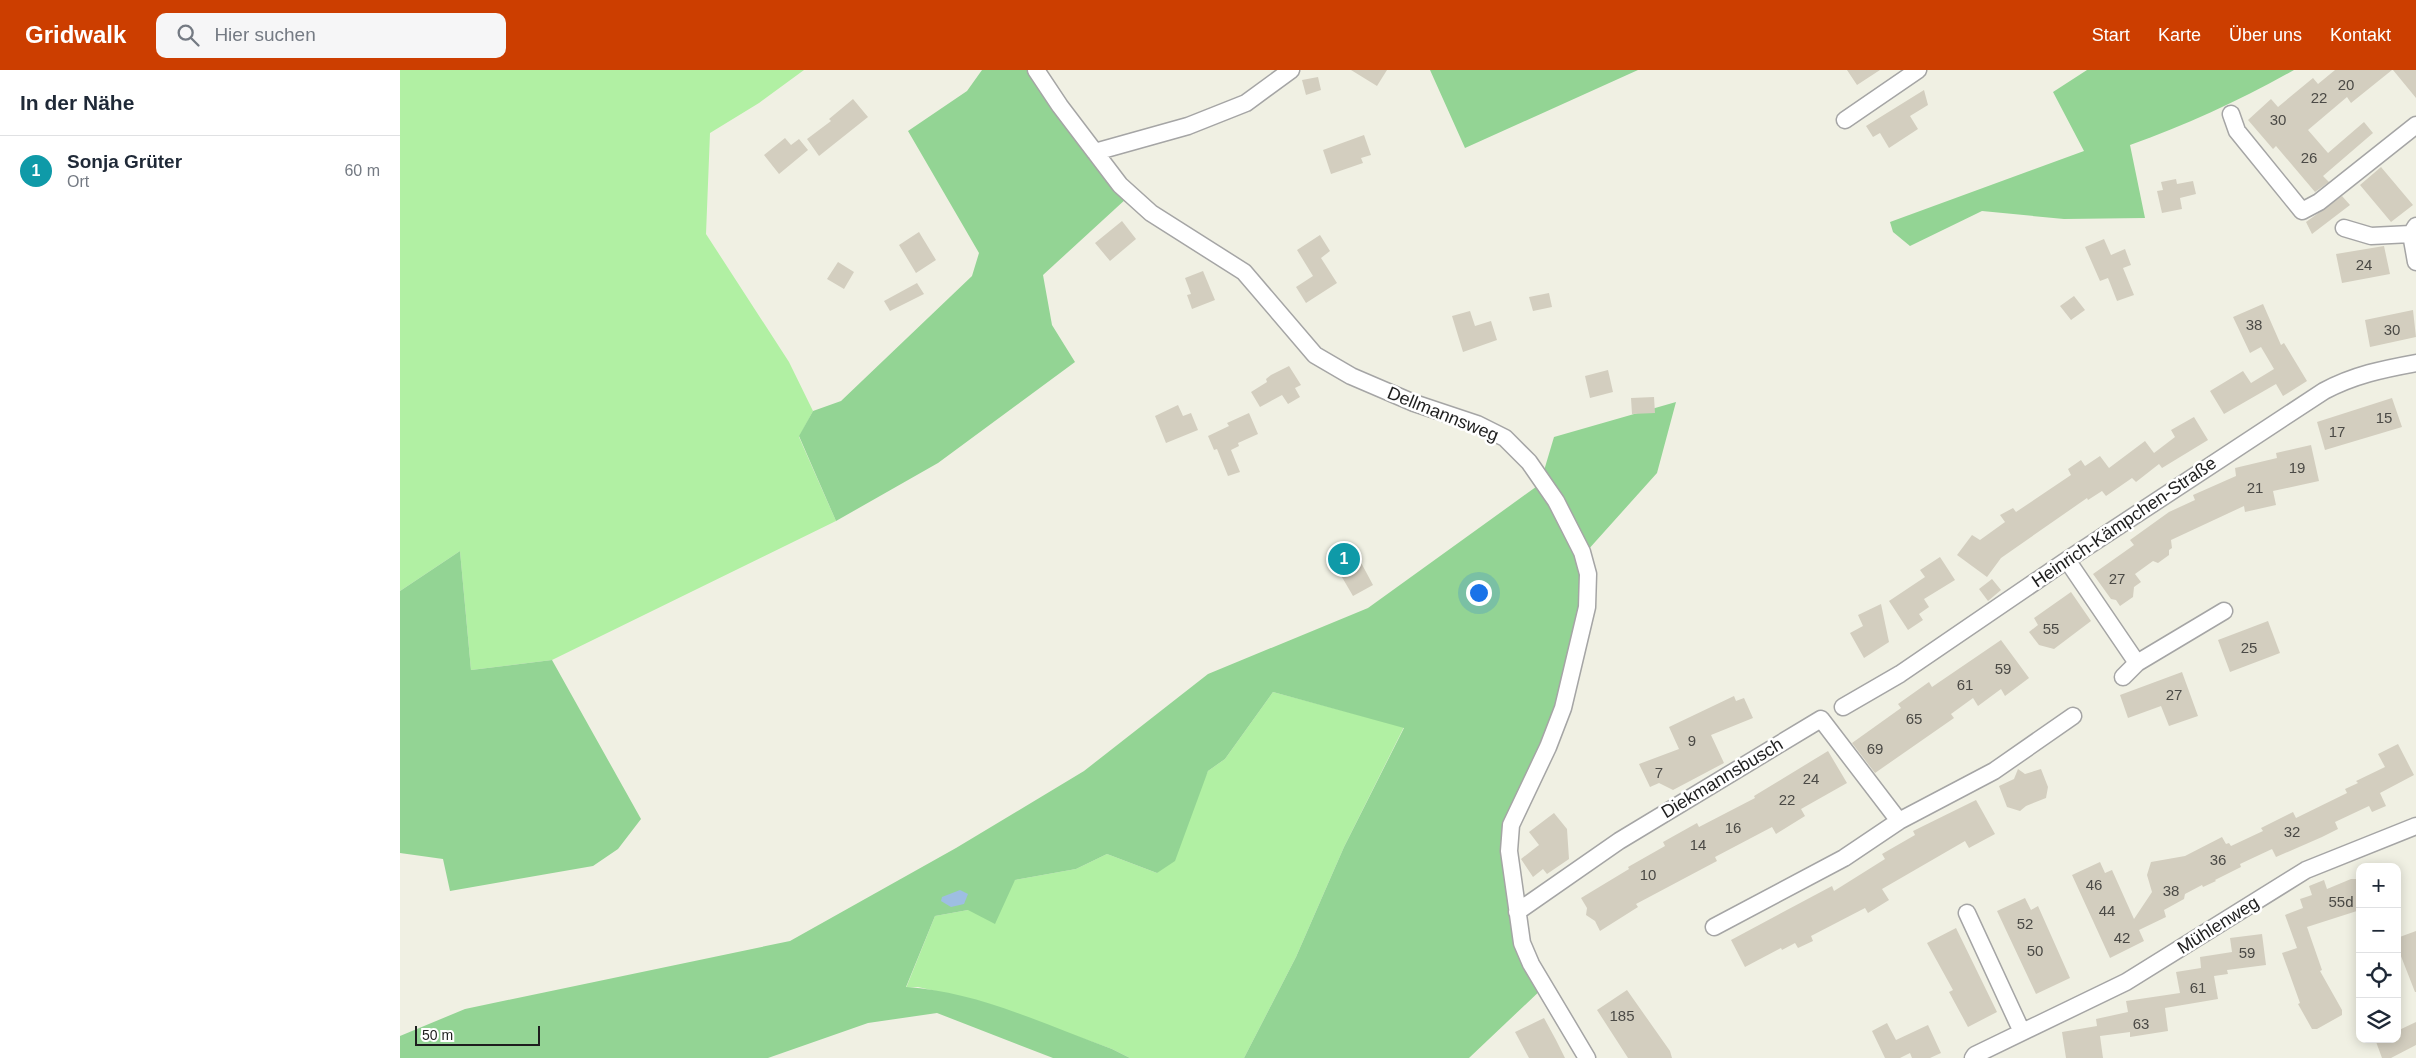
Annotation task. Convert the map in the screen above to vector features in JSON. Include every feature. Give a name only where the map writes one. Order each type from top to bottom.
[{"type":"street","name":"Dellmannsweg","points":[[1036,70],[1120,185],[1151,213],[1244,272],[1315,355],[1330,366],[1405,400],[1476,424],[1505,438],[1529,462],[1556,501],[1582,552],[1588,574],[1587,607],[1563,708],[1548,747],[1511,825],[1509,851],[1522,943],[1531,964],[1587,1058]]},
{"type":"street","points":[[1095,152],[1188,126],[1246,103],[1291,70]]},
{"type":"street","points":[[1845,120],[1918,70]]},
{"type":"street","points":[[2231,114],[2237,131],[2302,211],[2319,202],[2416,125]]},
{"type":"street","points":[[2344,228],[2371,236],[2414,230],[2416,262]]},
{"type":"street","name":"Heinrich-Kämpchen-Straße","points":[[1843,707],[1900,674],[2067,560],[2324,391],[2346,379],[2416,363]]},
{"type":"street","points":[[2067,560],[2137,663]]},
{"type":"street","points":[[2123,677],[2137,663],[2224,611]]},
{"type":"street","points":[[1714,927],[1844,858],[1899,821],[1994,771],[2073,716]]},
{"type":"street","name":"Diekmannsbusch","points":[[1517,912],[1619,841],[1821,719],[1899,821]]},
{"type":"street","name":"Mühlenweg","points":[[1973,1058],[1975,1055],[2126,982],[2306,870],[2416,826]]},
{"type":"street","points":[[1967,913],[2022,1032]]},
{"type":"green space","points":[[400,70],[804,70],[759,103],[710,133],[706,234],[789,362],[813,411],[799,437],[836,521],[552,660],[471,670],[460,551],[400,591]]},
{"type":"green space","points":[[982,70],[1032,70],[1127,198],[1043,275],[1052,325],[1075,362],[938,463],[836,521],[799,436],[813,411],[841,401],[972,276],[979,253],[908,131],[967,91]]},
{"type":"green space","points":[[1430,70],[1638,70],[1465,148]]},
{"type":"green space","points":[[2087,70],[2294,70],[2254,92],[2213,111],[2130,145],[2145,218],[2064,219],[1982,211],[1910,246],[1893,232],[1890,222],[2084,151],[2053,92]]},
{"type":"green space","points":[[1676,402],[1657,473],[1587,551],[1583,609],[1561,707],[1510,826],[1516,912],[1545,986],[1469,1058],[1244,1058],[1296,957],[1344,847],[1404,728],[1273,692],[1225,759],[1208,771],[1175,861],[1157,873],[1107,854],[1076,869],[1015,880],[995,924],[968,910],[935,916],[906,987],[932,990],[985,1002],[1112,1049],[1130,1058],[1053,1058],[937,1013],[868,1023],[768,1058],[400,1058],[400,1036],[465,1009],[790,941],[956,848],[1084,771],[1208,674],[1368,608],[1540,484],[1554,437]]},
{"type":"green space","points":[[460,551],[471,670],[552,660],[641,819],[618,849],[593,866],[450,891],[443,859],[400,853],[400,591]]},
{"type":"green space","points":[[1273,692],[1404,727],[1344,847],[1296,957],[1244,1058],[1130,1058],[1112,1049],[979,1001],[918,987],[906,988],[935,916],[968,910],[1015,880],[1076,869],[1107,854],[1157,873],[1208,771],[1225,759]]},
{"type":"water","points":[[960,890],[968,894],[964,904],[951,907],[941,901],[942,897]]},
{"type":"building","points":[[1351,70],[1387,70],[1377,86]]},
{"type":"building","points":[[1847,70],[1880,70],[1857,85]]},
{"type":"building","points":[[2335,70],[2392,70],[2351,103],[2347,97],[2308,130],[2328,153],[2364,122],[2373,133],[2323,176],[2329,182],[2315,192],[2276,146],[2273,149],[2248,120],[2271,99],[2278,107],[2313,78],[2318,84]]},
{"type":"building","points":[[2393,70],[2416,70],[2416,98]]},
{"type":"building","points":[[1318,77],[1321,90],[1306,95],[1302,80]]},
{"type":"building","points":[[1924,90],[1928,105],[1910,116],[1918,129],[1889,148],[1880,133],[1873,137],[1866,126]]},
{"type":"building","points":[[853,99],[868,117],[819,156],[807,139],[831,121],[829,119]]},
{"type":"building","points":[[1364,135],[1371,155],[1361,158],[1363,163],[1331,174],[1323,150]]},
{"type":"building","points":[[785,138],[791,145],[799,139],[808,150],[779,174],[764,155]]},
{"type":"building","points":[[2381,167],[2413,205],[2391,222],[2360,185]]},
{"type":"building","points":[[2176,179],[2177,184],[2193,181],[2196,194],[2180,198],[2182,209],[2162,213],[2157,191],[2163,190],[2161,182]]},
{"type":"building","points":[[2342,196],[2350,205],[2312,234],[2306,222]]},
{"type":"building","points":[[1122,221],[1136,239],[1110,261],[1095,243]]},
{"type":"building","points":[[919,232],[936,260],[916,273],[899,245]]},
{"type":"building","points":[[1320,235],[1330,251],[1321,258],[1337,283],[1306,303],[1296,287],[1313,276],[1297,250]]},
{"type":"building","points":[[2104,239],[2111,255],[2125,249],[2131,265],[2123,268],[2134,295],[2117,301],[2108,278],[2100,281],[2085,247]]},
{"type":"building","points":[[2384,246],[2390,274],[2342,283],[2336,254]]},
{"type":"building","points":[[838,262],[854,272],[844,289],[827,279]]},
{"type":"building","points":[[1203,271],[1215,300],[1192,309],[1187,295],[1191,294],[1185,278]]},
{"type":"building","points":[[917,283],[924,294],[890,311],[884,301]]},
{"type":"building","points":[[1549,293],[1552,307],[1533,311],[1529,297]]},
{"type":"building","points":[[2074,296],[2085,310],[2071,320],[2060,306]]},
{"type":"building","points":[[2263,304],[2281,345],[2284,343],[2307,381],[2283,396],[2276,384],[2224,414],[2210,391],[2243,371],[2251,383],[2274,369],[2261,347],[2250,353],[2233,317]]},
{"type":"building","points":[[2413,310],[2416,337],[2370,347],[2365,320]]},
{"type":"building","points":[[1470,311],[1475,326],[1491,321],[1497,340],[1463,352],[1452,316]]},
{"type":"building","points":[[1289,366],[1301,385],[1295,388],[1300,397],[1288,404],[1282,395],[1260,407],[1251,392],[1267,382],[1266,379],[1271,375]]},
{"type":"building","points":[[1608,370],[1613,392],[1590,398],[1585,376]]},
{"type":"building","points":[[1654,397],[1655,413],[1632,414],[1631,398]]},
{"type":"building","points":[[2392,398],[2402,427],[2325,450],[2317,422]]},
{"type":"building","points":[[1178,405],[1183,416],[1191,413],[1198,430],[1166,443],[1155,416]]},
{"type":"building","points":[[1249,413],[1258,434],[1238,443],[1239,446],[1231,450],[1240,472],[1228,476],[1217,449],[1214,450],[1208,436],[1229,426],[1227,423]]},
{"type":"building","points":[[2194,417],[2208,440],[2162,468],[2159,464],[2136,482],[2132,478],[2106,496],[2102,491],[2088,500],[2087,498],[2001,558],[1987,577],[1957,555],[1972,535],[1980,540],[2005,522],[2000,515],[2013,508],[2016,512],[2071,475],[2068,469],[2081,460],[2085,466],[2100,456],[2109,468],[2145,441],[2154,453],[2175,437],[2171,430]]},
{"type":"building","points":[[2311,445],[2319,481],[2273,491],[2276,505],[2245,512],[2244,506],[2171,540],[2172,548],[2169,550],[2169,555],[2158,563],[2153,561],[2135,574],[2141,582],[2134,587],[2133,597],[2120,606],[2116,600],[2111,599],[2093,574],[2134,545],[2130,540],[2169,512],[2195,500],[2193,495],[2236,476],[2235,468],[2277,458],[2276,453]]},
{"type":"building","points":[[1351,544],[1373,585],[1353,596],[1327,556]]},
{"type":"building","points":[[1940,557],[1955,580],[1924,599],[1929,607],[1919,614],[1923,620],[1908,630],[1889,601],[1925,577],[1920,570]]},
{"type":"building","points":[[1992,579],[2001,590],[1988,601],[1979,589]]},
{"type":"building","points":[[2071,592],[2091,621],[2054,649],[2039,645],[2029,632],[2038,625],[2034,618]]},
{"type":"building","points":[[1881,604],[1889,642],[1864,658],[1850,633],[1863,626],[1858,615]]},
{"type":"building","points":[[2268,621],[2280,653],[2230,672],[2218,640]]},
{"type":"building","points":[[2001,640],[2029,678],[2005,696],[2001,689],[1978,706],[1973,698],[1951,714],[1954,718],[1875,773],[1852,743],[1901,708],[1898,704],[1929,682],[1932,687]]},
{"type":"building","points":[[2182,672],[2198,716],[2169,726],[2161,706],[2128,718],[2120,695]]},
{"type":"building","points":[[1734,696],[1736,701],[1744,698],[1753,718],[1711,735],[1724,763],[1673,790],[1659,783],[1650,787],[1639,764],[1679,749],[1669,727]]},
{"type":"building","points":[[2398,744],[2414,775],[2380,793],[2386,806],[2372,812],[2369,806],[2335,822],[2338,829],[2322,837],[2276,857],[2272,849],[2240,864],[2241,867],[2216,881],[2203,887],[2202,885],[2185,894],[2184,899],[2164,910],[2166,917],[2139,930],[2144,941],[2110,958],[2072,875],[2100,862],[2105,873],[2112,870],[2134,919],[2152,892],[2147,875],[2151,862],[2185,856],[2222,837],[2226,844],[2229,843],[2231,846],[2263,831],[2261,828],[2293,812],[2296,818],[2347,793],[2345,789],[2358,783],[2356,781],[2385,767],[2378,754]]},
{"type":"building","points":[[1828,751],[1847,783],[1801,809],[1805,816],[1776,834],[1772,827],[1715,857],[1717,861],[1636,904],[1638,907],[1600,931],[1595,921],[1586,915],[1587,908],[1581,898],[1629,869],[1628,867],[1665,846],[1663,842],[1697,823],[1699,827],[1755,798],[1754,796]]},
{"type":"building","points":[[2018,769],[2025,774],[2041,769],[2048,787],[2046,798],[2026,806],[2020,811],[2007,807],[1999,786],[2014,779]]},
{"type":"building","points":[[1976,800],[1995,834],[1969,848],[1965,841],[1882,889],[1889,900],[1868,913],[1865,908],[1811,936],[1813,941],[1798,948],[1795,943],[1782,950],[1781,948],[1745,967],[1731,940],[1832,886],[1834,891],[1885,859],[1882,854],[1915,835],[1913,831]]},
{"type":"building","points":[[1554,813],[1567,829],[1569,859],[1547,874],[1543,869],[1533,877],[1521,859],[1539,845],[1529,832]]},
{"type":"building","points":[[2351,879],[2356,879],[2356,911],[2307,927],[2322,970],[2320,971],[2342,1010],[2342,1015],[2317,1029],[2312,1029],[2298,1004],[2300,1003],[2282,953],[2297,948],[2285,915],[2303,908],[2300,899],[2312,895],[2309,886],[2324,880],[2327,889]]},
{"type":"building","points":[[2025,898],[2031,910],[2038,906],[2070,978],[2036,994],[1997,911]]},
{"type":"building","points":[[1956,928],[1997,1012],[1968,1027],[1949,992],[1953,990],[1927,943]]},
{"type":"building","points":[[2416,931],[2416,992],[2401,956],[2401,937]]},
{"type":"building","points":[[2262,934],[2266,965],[2227,970],[2228,974],[2214,976],[2218,999],[2165,1008],[2168,1031],[2130,1037],[2130,1032],[2100,1036],[2103,1058],[2066,1058],[2062,1032],[2097,1026],[2096,1019],[2128,1012],[2126,1001],[2180,993],[2176,972],[2201,968],[2200,957],[2232,952],[2230,938]]},
{"type":"building","points":[[1627,990],[1670,1051],[1672,1058],[1628,1058],[1597,1010]]},
{"type":"building","points":[[1544,1018],[1565,1058],[1529,1058],[1515,1032]]},
{"type":"building","points":[[2416,1022],[2416,1045],[2391,1058],[2382,1058],[2376,1043],[2401,1043],[2401,1029]]},
{"type":"building","points":[[1887,1023],[1896,1040],[1928,1025],[1941,1053],[1930,1058],[1912,1058],[1910,1053],[1900,1058],[1885,1058],[1872,1031]]},
{"type":"place","name":"Sonja Grüter","points":[[1344,559]]}]
